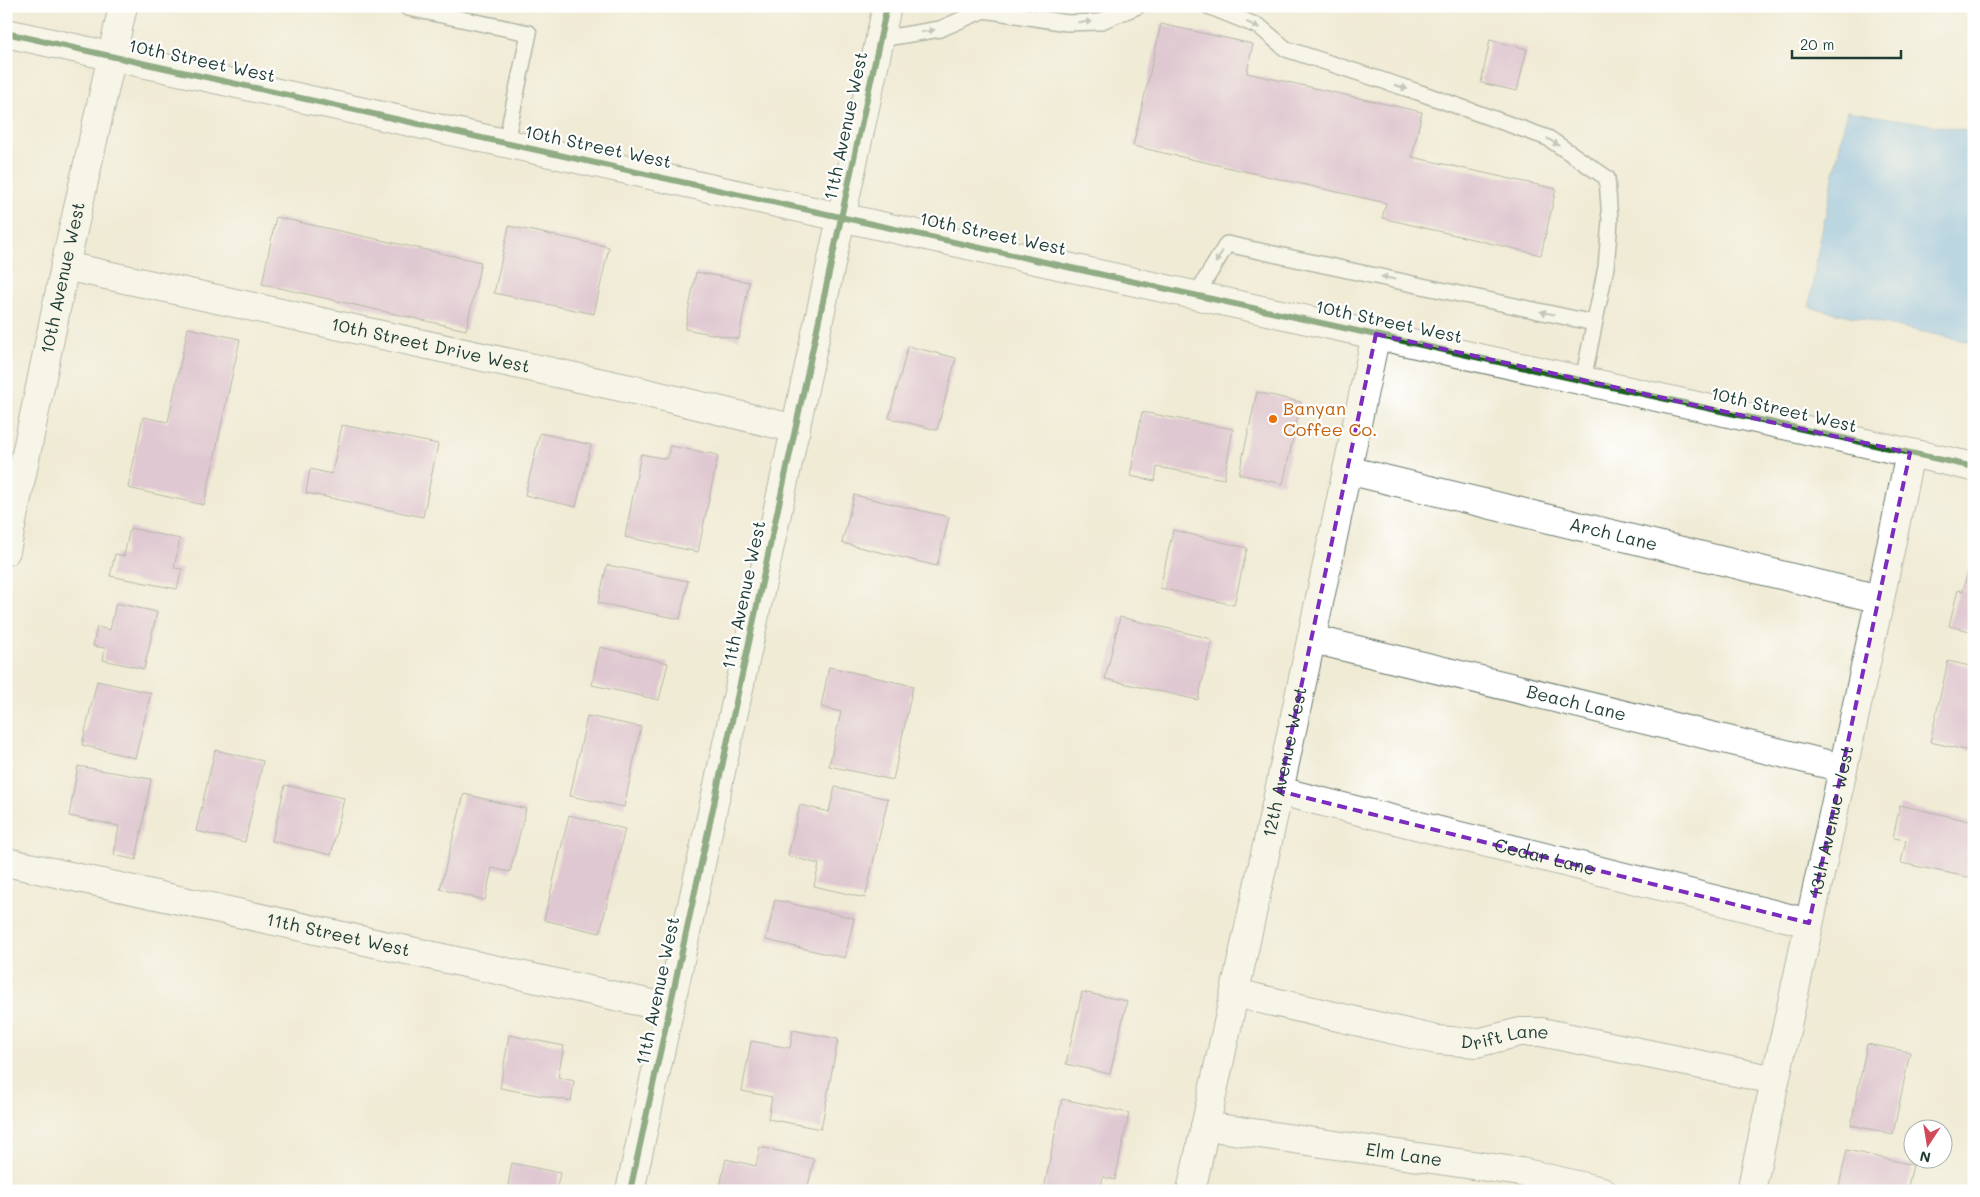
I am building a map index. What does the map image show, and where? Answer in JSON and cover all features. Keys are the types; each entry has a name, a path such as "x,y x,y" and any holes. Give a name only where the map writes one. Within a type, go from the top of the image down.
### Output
{"street":[{"name":"10th Avenue West","path":"6,551 65,266 123,6"},
{"name":"11th Avenue West","path":"630,1191 887,6"},
{"name":"10th Street West","path":"6,33 1974,467"},
{"name":"10th Street Drive West","path":"65,266 639,391 796,429"},
{"name":"12th Avenue West","path":"1191,1191 1280,790 1376,334"},
{"name":"13th Avenue West","path":"1751,1191 1910,453"},
{"name":"Arch Lane","path":"1347,470 1880,599"},
{"name":"Beach Lane","path":"1312,639 1843,768"},
{"name":"Cedar Lane","path":"1280,790 1809,923"},
{"name":"11th Street West","path":"6,862 670,1008"},
{"name":"Drift Lane","path":"1235,992 1437,1040 1477,1043 1520,1032 1541,1032 1775,1080"},
{"name":"Elm Lane","path":"1205,1126 1521,1172 1602,1191"}],"lane":[{"path":"409,6 408,8 529,33 506,142"},
{"path":"880,39 940,29 984,10 1075,22 1098,22 1138,6"},
{"path":"1208,6 1260,27 1286,49 1418,92 1548,138 1607,178 1610,221 1606,267 1583,380"},
{"path":"1196,294 1227,244 1594,323"}],"highlighted area":[{"path":"1376,334 1910,453 1809,923 1279,791"}],"water":[{"path":"1847,111 1974,132 1974,343 1809,307 1818,251"}],"building":[{"path":"1161,24 1253,44 1247,73 1422,112 1412,157 1556,189 1541,255 1382,218 1386,203 1133,146"},
{"path":"1490,40 1527,49 1517,91 1481,83"},
{"path":"276,217 481,262 466,330 262,284"},
{"path":"509,226 609,247 594,314 494,293"},
{"path":"696,272 749,282 739,339 685,329"},
{"path":"188,328 240,339 204,505 128,488 143,417 168,422"},
{"path":"908,346 956,358 937,430 889,418"},
{"path":"1257,392 1301,402 1283,484 1239,474"},
{"path":"1142,412 1233,429 1224,479 1157,467 1155,481 1130,476"},
{"path":"342,425 438,444 423,517 306,493 310,469 332,474"},
{"path":"540,433 591,445 576,507 525,495"},
{"path":"670,446 718,455 698,552 625,537 641,454 667,459"},
{"path":"854,495 949,517 937,566 842,543"},
{"path":"130,528 180,539 174,568 182,569 177,589 110,576 115,554 124,556"},
{"path":"1173,530 1247,548 1234,605 1160,588"},
{"path":"1971,558 1974,559 1974,632 1949,626 1958,590 1963,591"},
{"path":"607,565 688,581 680,619 598,603"},
{"path":"116,603 157,612 144,669 103,660 105,648 93,646 97,627 110,630"},
{"path":"1120,617 1212,639 1198,700 1105,679"},
{"path":"600,647 668,663 659,700 592,685"},
{"path":"1948,661 1974,667 1974,752 1930,742"},
{"path":"829,667 913,686 893,780 829,766 841,712 821,707"},
{"path":"97,681 151,693 135,758 82,745"},
{"path":"587,716 641,727 624,807 570,796"},
{"path":"215,750 263,761 245,842 196,831"},
{"path":"78,766 151,779 136,860 114,855 119,826 69,816"},
{"path":"285,785 344,798 331,855 272,841"},
{"path":"835,787 888,799 865,898 814,886 819,864 788,856 800,805 829,812"},
{"path":"464,794 526,809 510,872 492,868 485,900 440,889"},
{"path":"1900,805 1974,822 1974,870 1972,878 1901,863 1906,840 1893,838"},
{"path":"569,815 625,829 600,933 544,920"},
{"path":"775,900 854,918 845,958 766,940"},
{"path":"1082,992 1127,1001 1110,1074 1066,1064"},
{"path":"793,1030 838,1039 821,1129 768,1119 772,1097 742,1091 751,1041 790,1048"},
{"path":"509,1035 564,1046 558,1077 574,1081 571,1101 500,1088"},
{"path":"1867,1044 1910,1052 1893,1134 1851,1125"},
{"path":"1062,1099 1129,1113 1115,1180 1103,1177 1100,1191 1055,1191 1044,1189"},
{"path":"760,1147 814,1159 807,1191 719,1191 726,1159 756,1166"},
{"path":"1847,1150 1902,1162 1902,1170 1912,1170 1907,1191 1838,1191"},
{"path":"512,1163 560,1173 556,1191 507,1191"}],"cycle path":[{"path":"630,1191 887,6"},
{"path":"6,33 1974,467"}],"place":[{"name":"Banyan Coffee Co.","path":"1273,419"}]}
